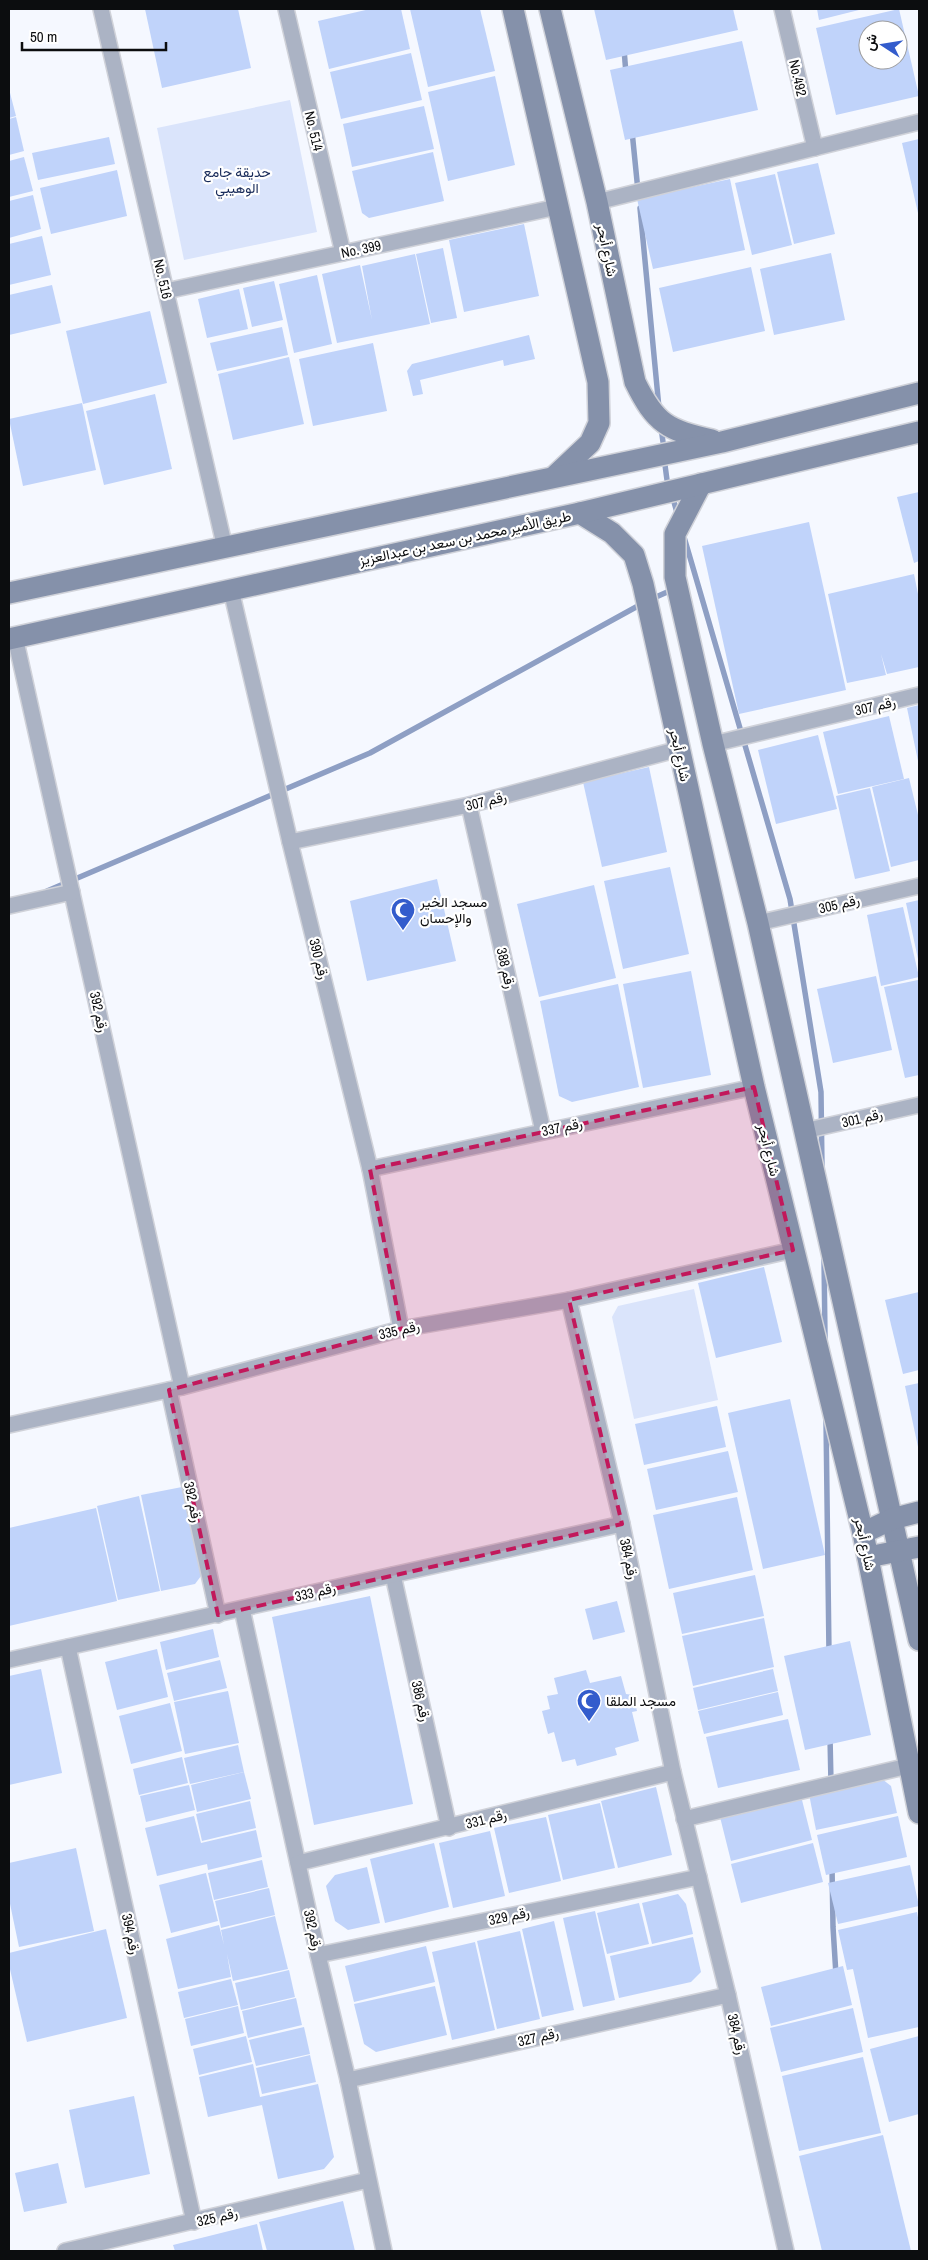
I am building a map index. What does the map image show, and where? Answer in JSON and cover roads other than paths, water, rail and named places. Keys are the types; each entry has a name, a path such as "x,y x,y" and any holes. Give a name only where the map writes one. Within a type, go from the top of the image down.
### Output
{"street":[{"name":"No. 516","path":"101,9 225,548"},
{"name":"No. 514","path":"286,9 343,253"},
{"path":"513,9 598,382 599,423 590,443 554,476"},
{"name":"شارع أبحر","path":"550,9 597,202 635,382 646,405 661,422 686,435 722,442"},
{"name":"No.492","path":"782,9 814,148"},
{"path":"597,202 919,122"},
{"name":"No. 399","path":"166,291 557,207"},
{"path":"593,360 600,372 611,375 626,362 628,351"},
{"path":"9,593 554,476 722,442 919,393"},
{"name":"طريق الأمير محمد بن سعد بن عبدالعزيز","path":"12,638 580,513 919,432"},
{"path":"701,484 675,534 675,577 758,923 892,1519 910,1550 919,1640"},
{"name":"شارع أبحر","path":"580,513 612,532 634,556 643,584 754,1087 863,1533 908,1766 919,1813"},
{"path":"643,584 675,577"},
{"name":"رقم 390","path":"231,590 290,842 370,1168 401,1329"},
{"name":"رقم 392","path":"12,638 72,892 175,1388 218,1614"},
{"name":"رقم 307","path":"714,744 919,695"},
{"name":"رقم 307","path":"290,842 469,805 679,749"},
{"name":"رقم 388","path":"469,805 543,1131"},
{"name":"رقم 305","path":"758,923 919,886"},
{"path":"9,906 72,892"},
{"name":"رقم 337","path":"370,1168 754,1087"},
{"name":"رقم 301","path":"804,1131 919,1105"},
{"name":"رقم 335","path":"9,1426 175,1388 401,1329 569,1300 794,1250"},
{"name":"رقم 384","path":"569,1300 622,1524 673,1772 728,1995 786,2251"},
{"path":"863,1533 892,1519 919,1512"},
{"name":"رقم 333","path":"9,1660 622,1524"},
{"path":"868,1557 910,1550"},
{"name":"رقم 386","path":"392,1575 449,1828"},
{"name":"رقم 392","path":"242,1609 318,1955 348,2080 384,2251"},
{"name":"رقم 394","path":"68,1647 194,2222"},
{"path":"684,1819 908,1766"},
{"name":"رقم 331","path":"298,1864 673,1772"},
{"name":"رقم 329","path":"318,1955 699,1877"},
{"name":"رقم 327","path":"348,2080 728,1995"},
{"name":"رقم 325","path":"65,2251 368,2180"}],"waterway":[{"path":"624,49 626,74"},
{"path":"632,131 638,191"},
{"path":"640,208 659,408"},
{"path":"661,427 663,442"},
{"path":"665,465 667,480"},
{"path":"674,502 678,516"},
{"path":"684,537 790,899 821,1092 822,1168"},
{"path":"47,891 370,753 647,601 674,589"},
{"path":"824,1257 825,1338"},
{"path":"826,1419 829,1653"},
{"path":"830,1737 831,1783"},
{"path":"832,1867 836,1975"}],"place":[{"name":"مسجد الخير والإحسان","path":"403,931"},
{"name":"مسجد الملقا","path":"589,1722"}],"park label":[{"name":"حديقة جامع الوهيبي","path":"237,180"}]}
